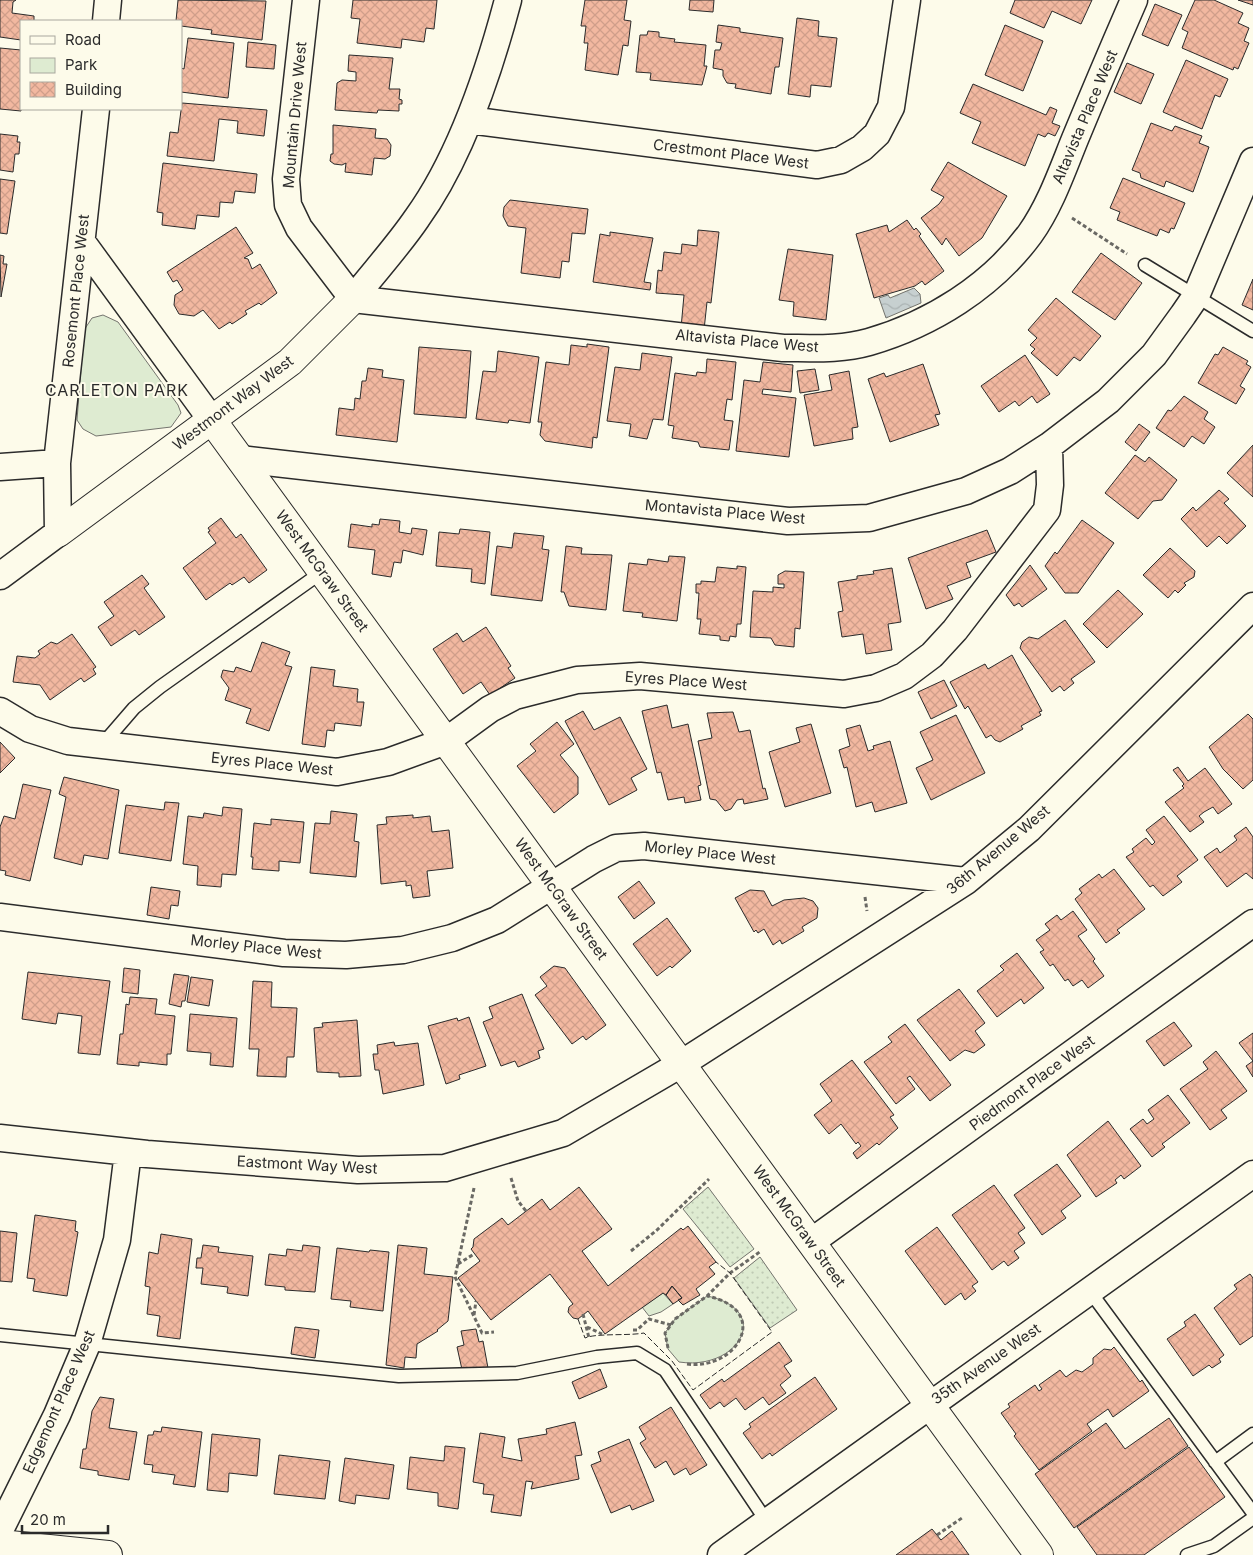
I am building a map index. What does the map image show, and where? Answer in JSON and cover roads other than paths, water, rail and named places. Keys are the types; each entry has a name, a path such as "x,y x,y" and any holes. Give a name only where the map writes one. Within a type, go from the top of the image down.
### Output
{"street":[{"path":"106,20 108,0"},
{"name":"Mountain Drive West","path":"306,0 286,179 288,205 299,228 353,299"},
{"name":"Westmont Way West","path":"0,576 290,362 353,299 418,218 447,167 469,120 498,39 508,0"},
{"name":"Crestmont Place West","path":"469,120 817,165 841,160 862,148 877,134 891,107 907,0"},
{"name":"Altavista Place West","path":"353,299 783,348 834,348 868,342 926,320 969,293 1002,267 1030,234 1052,194 1134,0"},
{"name":"Rosemont Place West","path":"58,533 57,464 96,110"},
{"name":"Montavista Place West","path":"240,459 788,521 869,518 956,494 1010,471 1048,446 1108,401 1154,355 1196,296 1253,161"},
{"name":"West McGraw Street","path":"82,242 1039,1555"},
{"name":"Eyres Place West","path":"0,711 30,729 68,741 337,772 388,762 446,741 490,709 515,696 577,680 640,676 844,694 876,688 904,676 932,655 955,630 1047,510 1050,485 1048,446"},
{"path":"0,467 57,464"},
{"name":"36th Avenue West","path":"681,1064 966,881 1029,829 1253,606"},
{"name":"Morley Place West","path":"0,916 284,953 346,955 403,950 452,938 497,920 551,885 616,848 644,846 966,881"},
{"name":"Piedmont Place West","path":"812,1242 1253,923"},
{"name":"Eastmont Way West","path":"0,1138 128,1152 358,1170 445,1168 563,1133 681,1064"},
{"name":"Edgemont Place West","path":"0,1530 57,1415 87,1344 117,1240 128,1152"},
{"name":"35th Avenue West","path":"721,1555 1253,1174"},
{"path":"0,1544 108,1555"}],"lane":[{"path":"1145,265 1253,331"},
{"path":"102,745 134,708 160,687 322,572"},
{"path":"1090,1290 1253,1513"},
{"path":"0,1335 399,1376 517,1372 597,1357 637,1353 665,1370 767,1522"},
{"path":"1215,1462 1253,1434"},
{"path":"1187,1555 1210,1550 1253,1518"}],"water":[{"path":"914,288 920,294 921,303 886,318 879,298 888,295 890,298"}],"district":[{"name":"CARLETON PARK","path":"117,390"}]}
